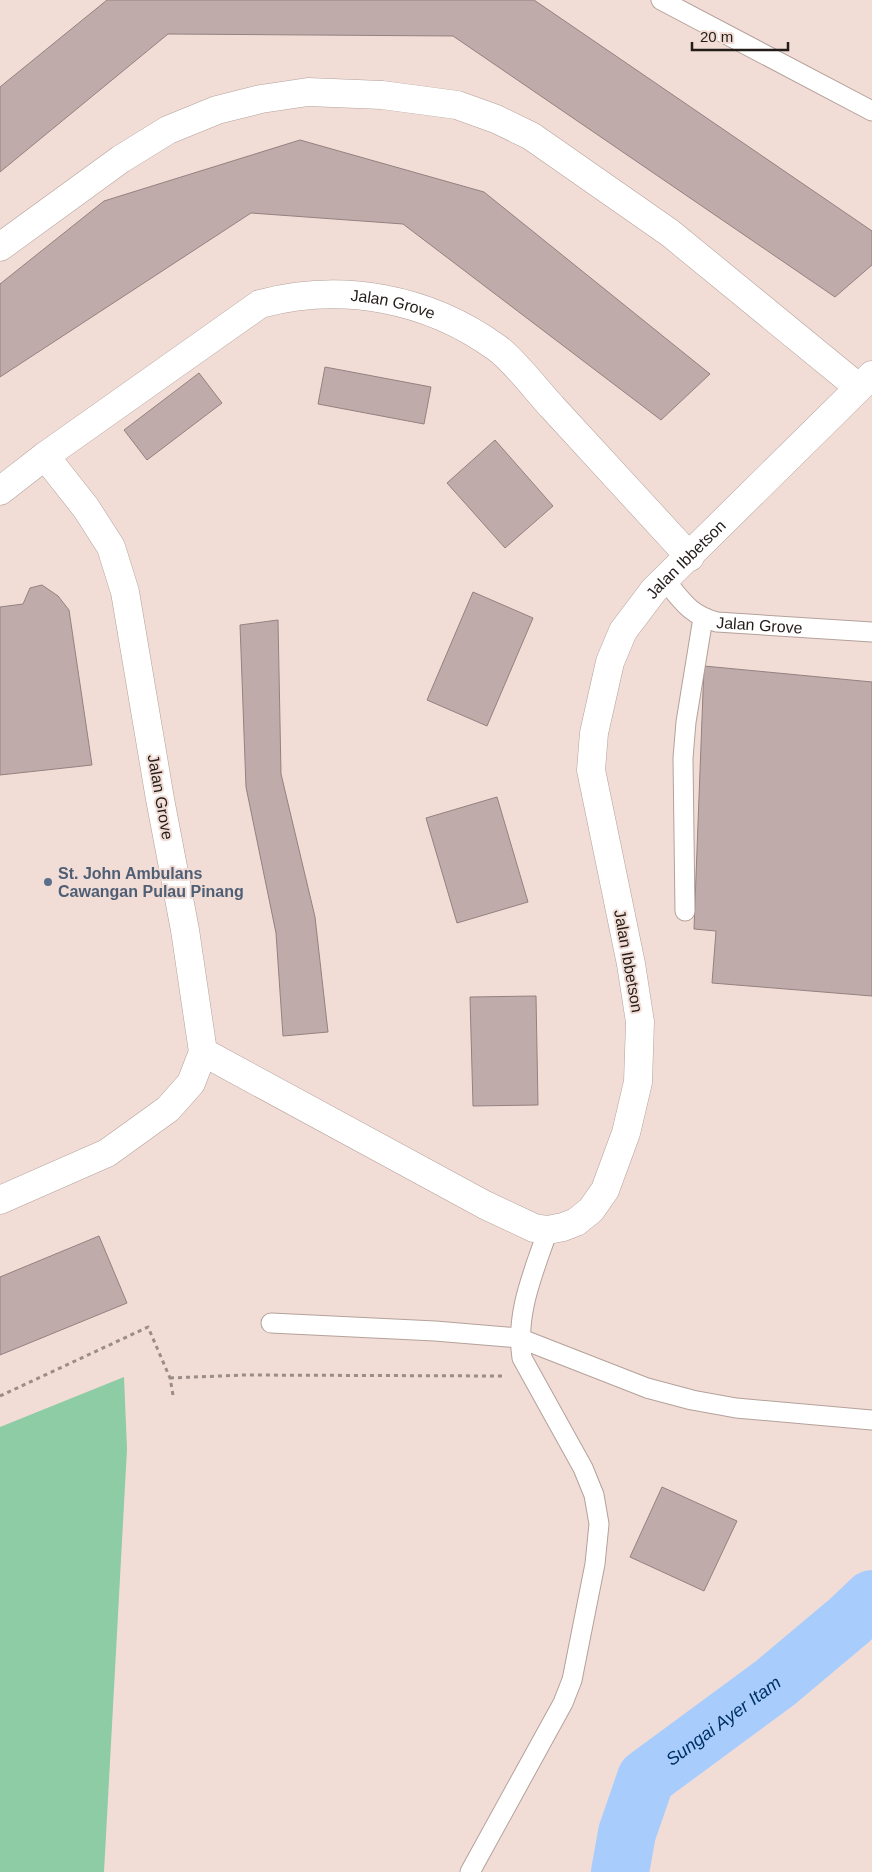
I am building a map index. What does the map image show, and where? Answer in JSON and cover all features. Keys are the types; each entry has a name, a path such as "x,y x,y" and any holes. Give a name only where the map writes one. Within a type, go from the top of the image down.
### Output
{"street":[{"path":"0,247 121,159 168,130 217,110 261,99 308,92 382,95 457,105 496,119 531,136 670,233 865,381"},
{"name":"Jalan Grove","path":"0,491 45,456 260,304 290,296 359,295 407,303 451,322 498,349 690,557"},
{"name":"Jalan Ibbetson","path":"548,1230 576,1222 591,1210 605,1190 626,1133 638,1082 640,1022 591,770 594,732 610,662 623,631 643,603 865,381"},
{"name":"Jalan Grove","path":"0,1200 107,1153 168,1109 191,1083 203,1052 186,930 160,799 125,592 111,547 86,508 45,456"},
{"path":"203,1052 485,1205 534,1228 548,1230"}],"lane":[{"path":"660,0 872,111"},
{"name":"Jalan Grove","path":"665,580 690,611 703,618 718,622 872,632"},
{"path":"685,911 683,758 686,722 703,618"},
{"path":"470,1872 566,1695 572,1680 595,1564 599,1524 594,1495 584,1468 522,1358 519,1338 522,1312 548,1230"},
{"path":"271,1323 435,1331 519,1338 647,1388 692,1400 736,1408 872,1420"}],"path":[{"path":"0,1396 148,1327 170,1378 173,1395"},
{"path":"170,1378 244,1375 532,1376"}],"green space":[{"path":"124,1377 127,1449 104,1872 0,1872 0,1427"}],"building":[{"path":"107,0 534,0 872,231 872,265 835,297 453,36 168,34 0,172 0,87"},
{"path":"300,140 484,192 710,374 661,420 403,224 251,213 0,377 0,284 104,201"},
{"path":"325,367 431,387 424,424 318,404"},
{"path":"199,373 222,403 147,460 124,430"},
{"path":"495,440 553,506 505,548 447,483"},
{"path":"42,585 58,596 69,610 92,765 0,775 0,607 23,604 30,588"},
{"path":"473,592 533,618 487,726 427,700"},
{"path":"278,620 281,774 315,917 328,1032 283,1036 276,933 246,787 240,625"},
{"path":"704,666 872,682 872,996 712,983 716,931 694,929"},
{"path":"497,797 528,902 457,923 426,818"},
{"path":"536,996 538,1105 473,1106 470,997"},
{"path":"99,1236 127,1303 0,1355 0,1277"},
{"path":"662,1487 737,1521 704,1591 630,1557"}],"waterway":[{"name":"Sungai Ayer Itam","path":"620,1872 627,1833 646,1778 775,1683 872,1599"}],"place":[{"name":"St. John Ambulans Cawangan Pulau Pinang","path":"48,882"}]}
